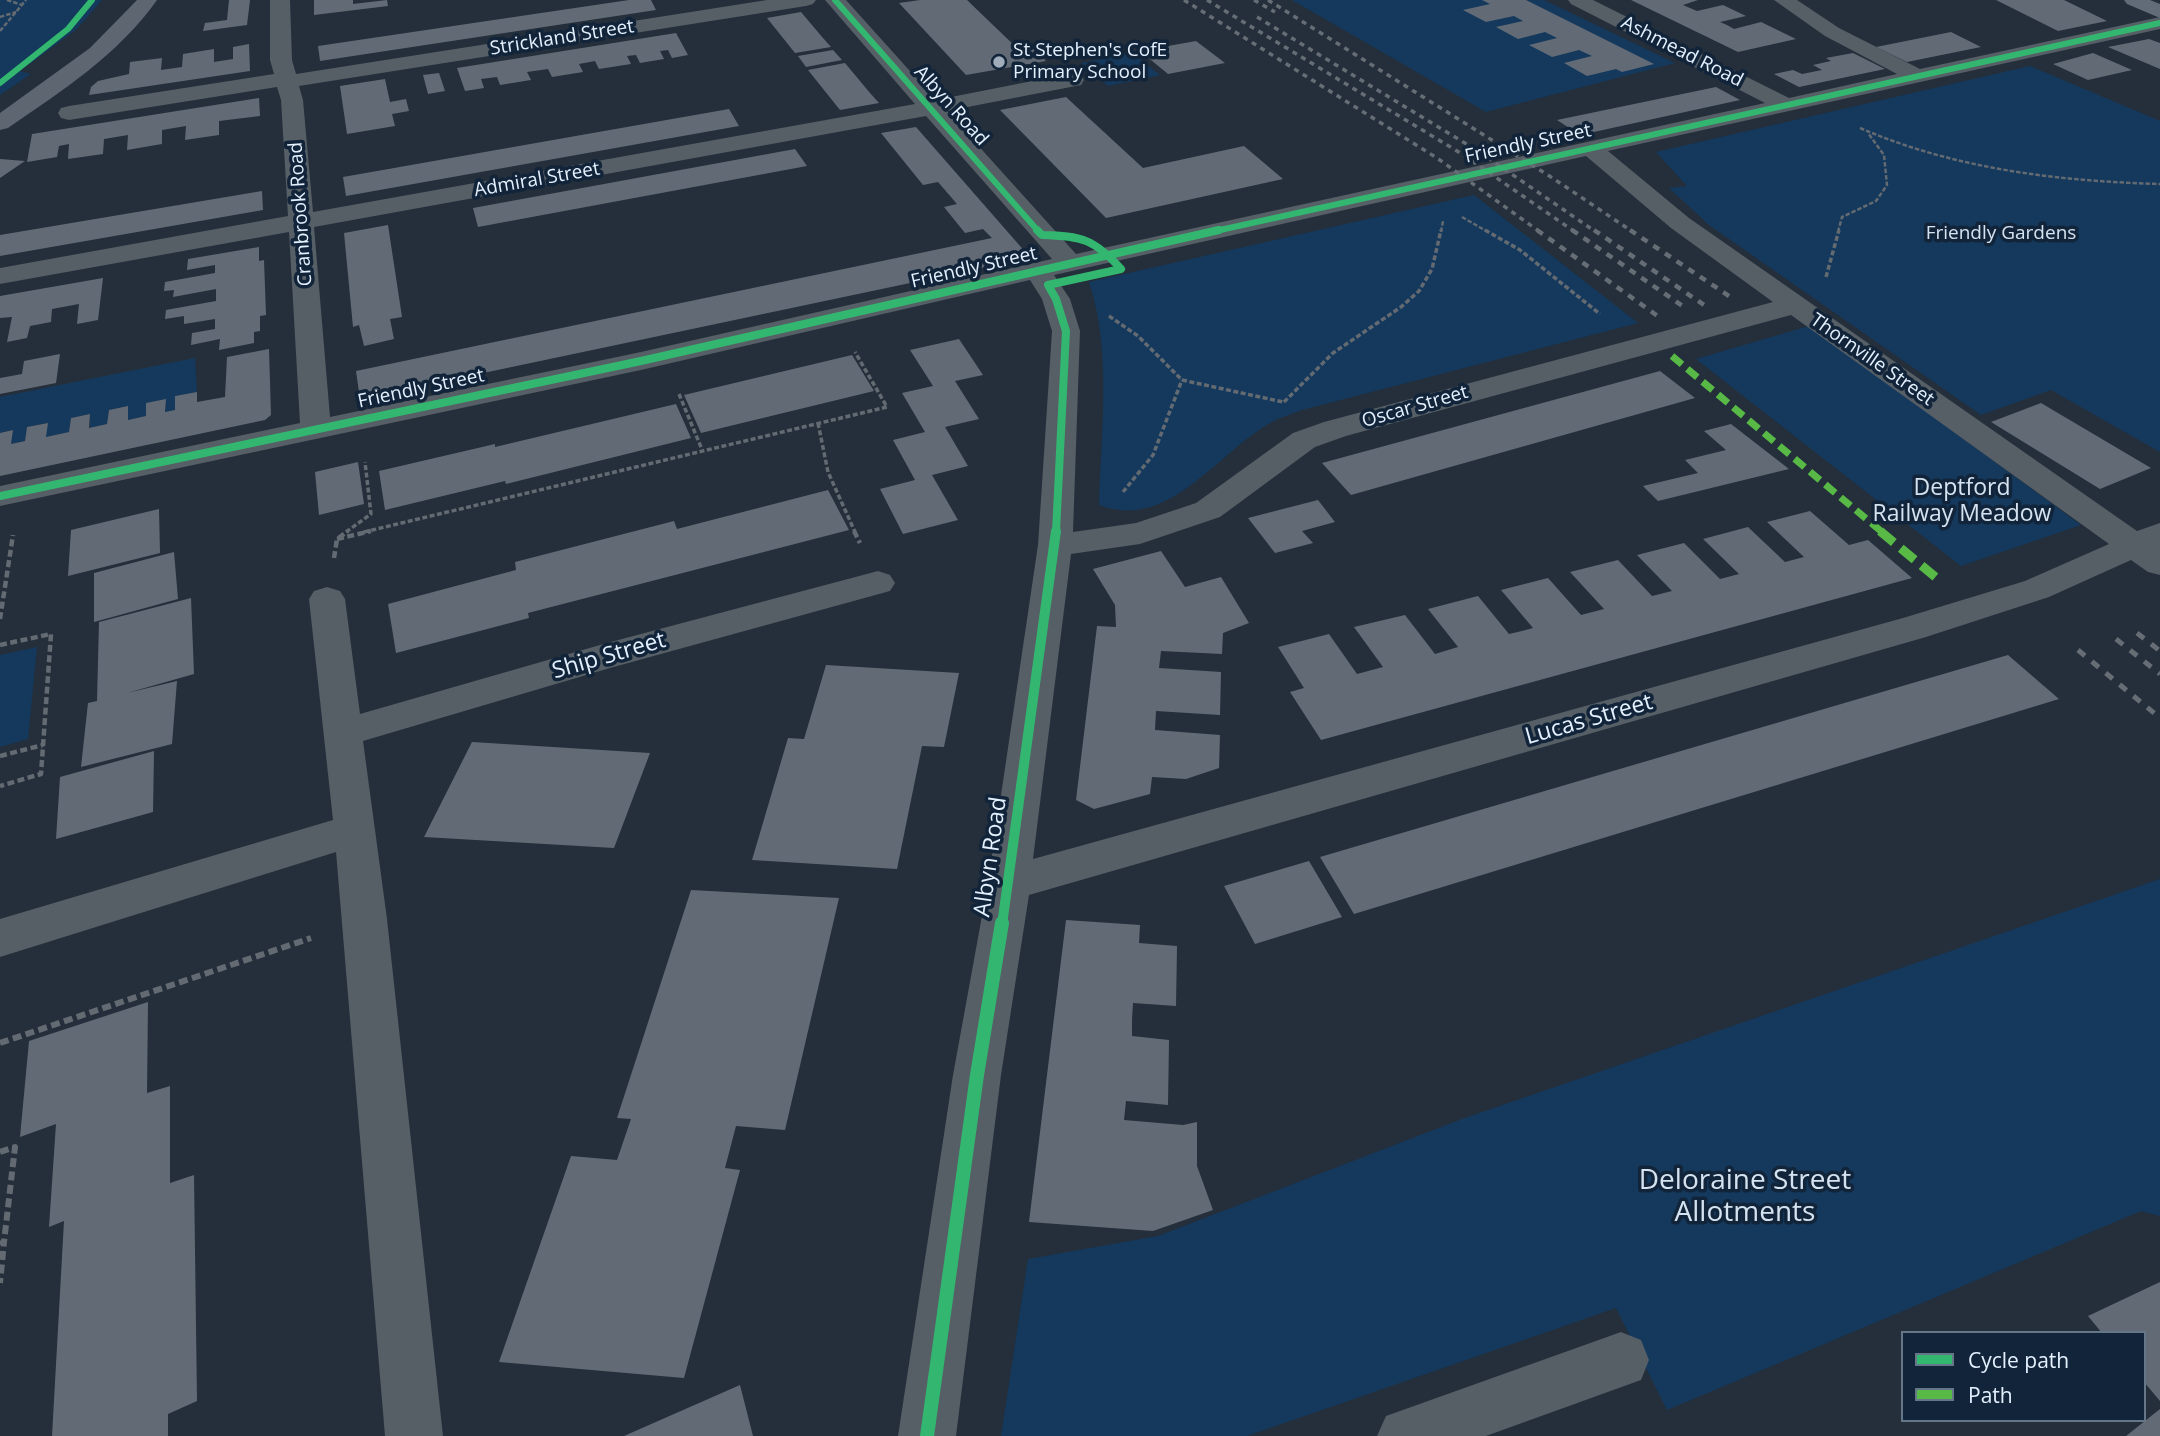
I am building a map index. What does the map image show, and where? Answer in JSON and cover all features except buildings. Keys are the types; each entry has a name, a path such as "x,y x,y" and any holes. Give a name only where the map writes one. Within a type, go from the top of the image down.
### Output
{"highway":[{"path":"2134,0 2160,12"}],"main road":[{"path":"0,123 113,41 147,0"}],"street":[{"name":"Cranbrook Road","path":"280,0 281,60 292,100 316,429"},
{"name":"Strickland Street","path":"69,113 806,0"},
{"name":"Albyn Road","path":"835,0 930,108 1054,268 1056,299 1066,331 1055,545 1009,883 976,1074 926,1436"},
{"name":"Ashmead Road","path":"1578,0 1796,102"},
{"path":"1784,0 1832,32 1917,76"},
{"name":"Friendly Street","path":"0,496 641,361 1440,181 2160,23"},
{"name":"Admiral Street","path":"0,276 1073,80"},
{"name":"Thornville Street","path":"1590,148 1680,223 1794,305 2151,548"},
{"name":"Oscar Street","path":"1055,545 1140,533 1209,510 1304,440 1335,429 1794,305"},
{"name":"Lucas Street","path":"1009,883 1925,625 2151,548"},
{"name":"Ship Street","path":"342,733 607,656 878,583"},
{"path":"327,599 365,919 414,1436"},
{"path":"0,939 355,830"},
{"path":"1406,1436 1620,1360"}],"path":[{"path":"0,2 7,0 22,5"},
{"path":"0,31 26,0"},
{"path":"0,17 17,12"},
{"path":"0,24 5,26"},
{"path":"1796,102 1908,147 1970,162 2086,180 2160,184"},
{"path":"1794,305 1828,276 1842,217 1876,201 1887,185 1884,155 1868,132"},
{"path":"1284,402 1308,373 1399,308 1424,285 1434,260 1446,209"},
{"path":"1456,214 1520,250 1608,321"},
{"path":"1099,311 1138,336 1182,380 1284,402 1335,429"},
{"path":"337,539 887,407 851,345"},
{"path":"1115,499 1135,482 1148,466 1182,380"},
{"path":"674,383 703,452"},
{"path":"818,422 828,472 878,583"},
{"path":"327,599 337,539 372,514 364,452"},
{"path":"0,619 13,527"},
{"path":"0,645 51,634 41,774 0,786"},
{"path":"0,756 43,745"},
{"path":"0,1043 365,919"},
{"path":"0,1152 15,1147 2,1243 0,1283"}],"green space":[{"path":"0,0 102,0 77,29 20,71 31,74 0,95"},
{"path":"1292,0 1544,0 1675,63 1486,112"},
{"path":"1132,53 1160,75 1108,86 1081,63"},
{"name":"Friendly Gardens","path":"2030,66 2160,121 2160,452 2051,390 1981,415 1709,225 1669,188 1687,186 1656,152"},
{"path":"1474,195 1638,323 1302,410 1275,420 1252,435 1171,498 1148,508 1125,510 1099,505 1103,364 1101,336 1089,282"},
{"name":"Deptford Railway Meadow","path":"1809,326 2081,525 1961,566 1696,359"},
{"path":"195,358 197,392 175,396 175,410 165,412 166,400 147,403 146,416 128,420 128,406 109,410 107,424 90,428 90,414 71,418 69,432 46,437 47,423 27,427 25,441 11,444 13,430 0,433 0,397"},
{"path":"37,647 28,739 0,747 0,655"},
{"name":"Deloraine Street Allotments","path":"2160,879 2160,1216 2141,1211 1667,1410 1616,1308 1247,1436 1001,1436 1028,1259 1158,1236 1462,1119"}],"railway":[{"path":"1184,0 1437,158 1540,232"},
{"path":"1207,0 1462,154 1575,232"},
{"path":"1254,0 1275,12"},
{"path":"1268,0 1551,177 1633,232"},
{"path":"1257,17 1478,151 1596,232"},
{"path":"1537,230 1659,317"},
{"path":"1572,230 1687,309"},
{"path":"1594,230 1704,305"},
{"path":"1633,232 1732,298"},
{"path":"2137,633 2160,651"},
{"path":"2116,639 2160,674"},
{"path":"2078,650 2160,718"}],"marked path":[{"path":"1672,356 1939,580"}],"cycle path":[{"path":"0,83 68,29 92,0"},
{"path":"835,0 1042,235 1087,239 1102,249 1121,269 1048,285 1056,299 1066,331 1055,545 1009,883 977,1075 927,1436"},
{"path":"0,496 641,361 1159,243 2160,23"}],"place":[{"name":"St Stephen's CofE Primary School","path":"999,62"}]}
